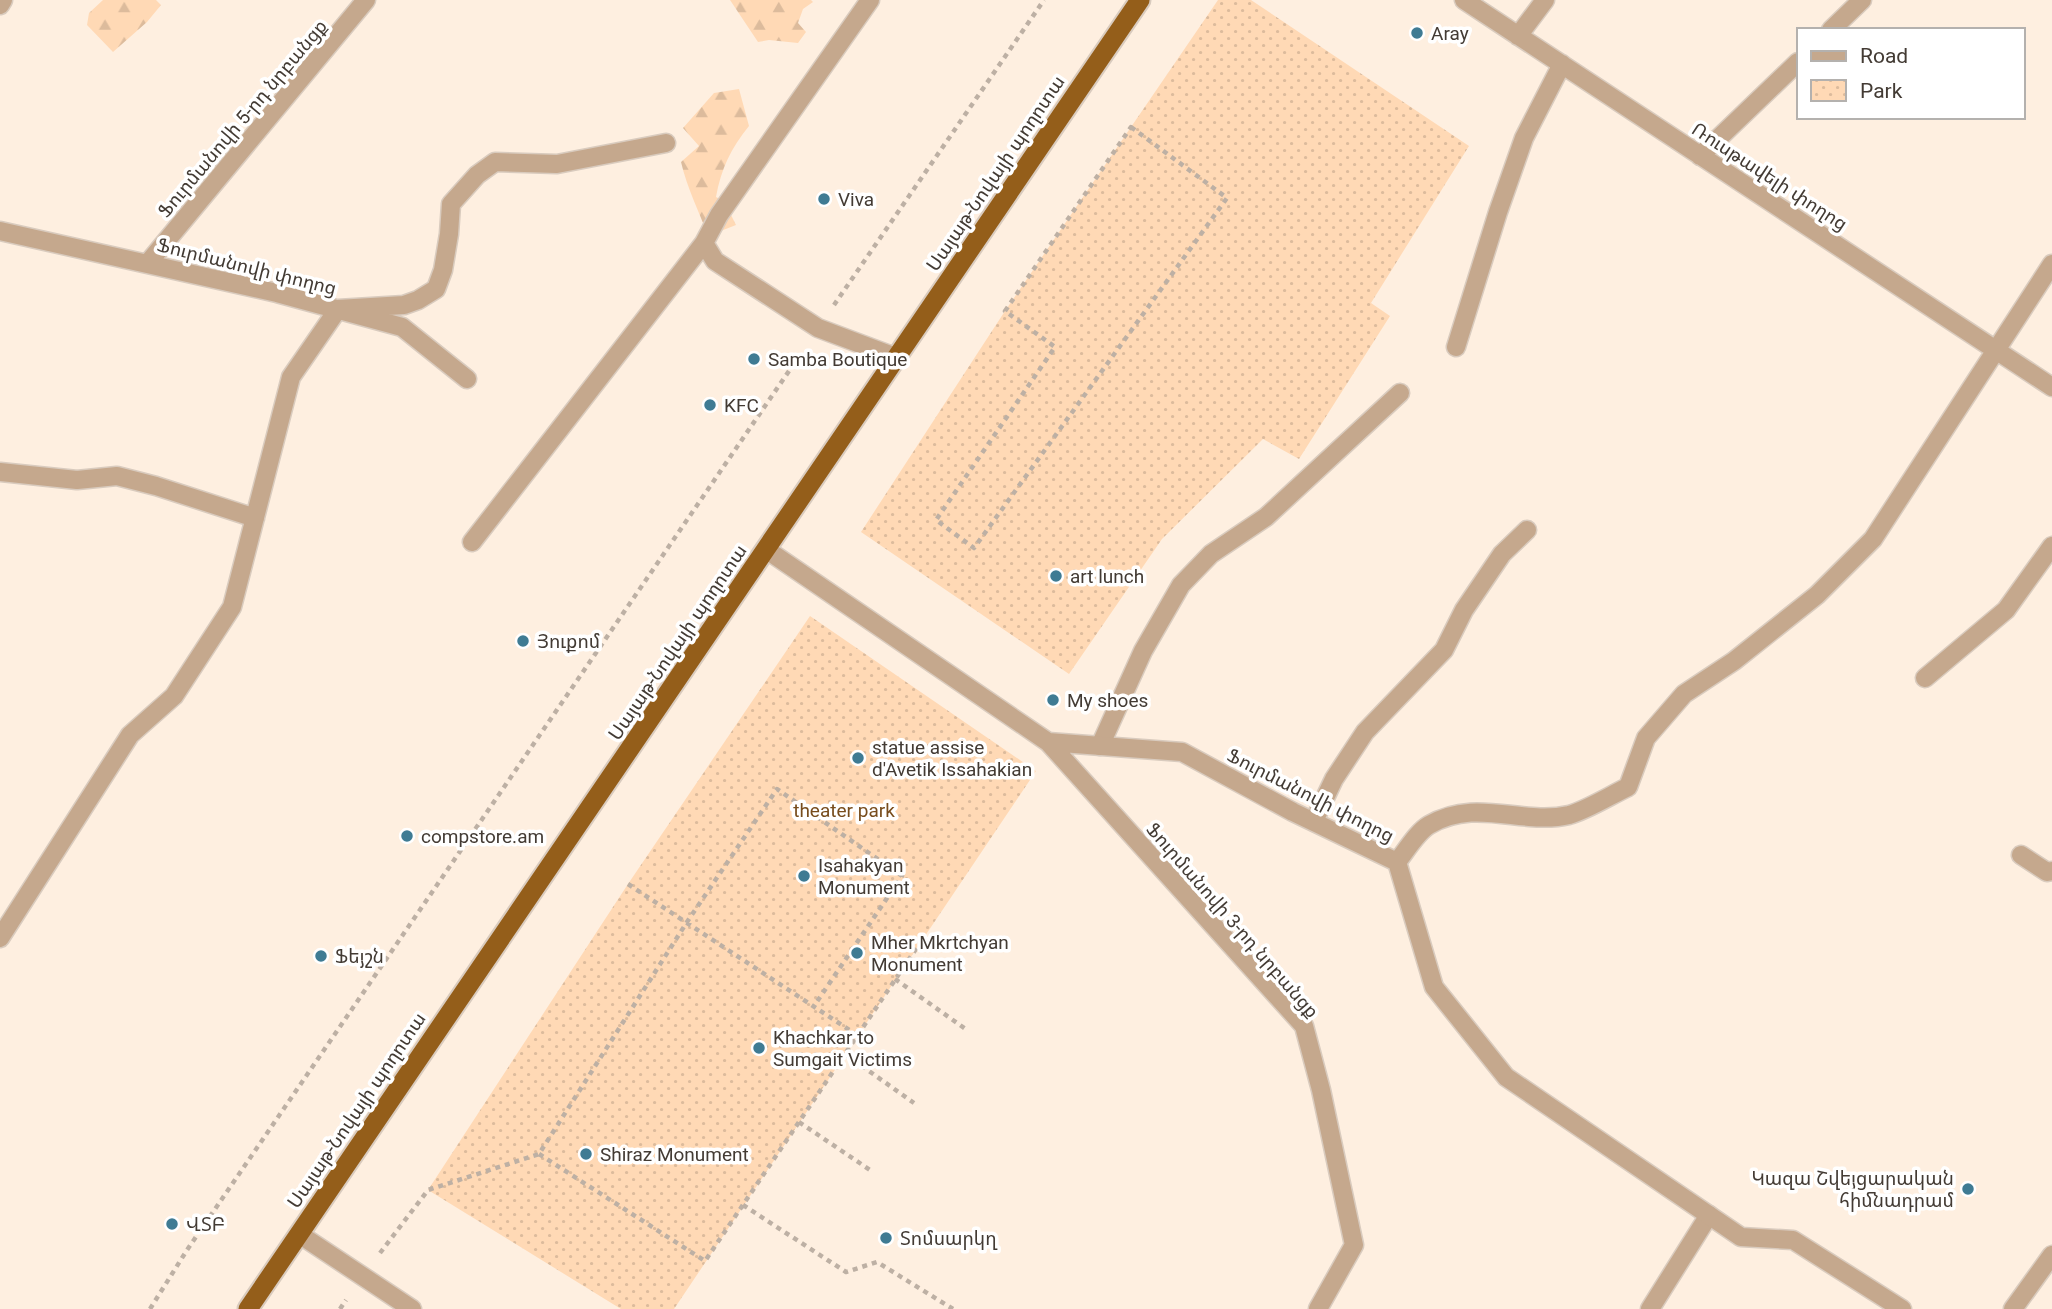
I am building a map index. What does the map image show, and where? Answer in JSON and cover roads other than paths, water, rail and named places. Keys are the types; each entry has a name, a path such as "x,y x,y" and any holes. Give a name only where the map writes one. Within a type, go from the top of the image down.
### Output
{"highway":[{"name":"Սայաթ-Նովայի պողոտա","path":"248,1309 1140,0"}],"street":[{"path":"0,5 3,0"},
{"name":"Ֆուրմանովի 5-րդ նրբանցք","path":"148,263 366,0"},
{"path":"472,542 704,243 719,215 870,0"},
{"name":"Ռուսթավելի փողոց","path":"1464,0 2052,387"},
{"path":"1518,36 1545,0"},
{"path":"1833,28 1862,0"},
{"path":"1700,156 1797,63"},
{"path":"1456,347 1524,138 1562,64"},
{"path":"0,938 130,735 174,696 232,607 291,377 338,309 404,304 418,300 436,289 450,234 451,204 477,175 495,162 557,164 666,143"},
{"name":"Ֆուրմանովի փողոց","path":"0,231 148,263 402,327 467,379"},
{"path":"704,243 715,261 818,328 898,358"},
{"path":"1397,862 1427,825 1460,814 1495,811 1533,817 1569,815 1628,787 1646,738 1684,694 1734,661 1818,596 1873,539 2052,264"},
{"path":"1100,746 1143,651 1181,585 1211,554 1266,517 1400,393"},
{"path":"0,472 76,480 117,476 255,518"},
{"path":"1314,821 1334,779 1365,732 1444,650 1464,610 1502,554 1527,530"},
{"path":"1925,678 2006,610 2052,547"},
{"name":"Ֆուրմանովի փողոց","path":"767,550 1048,742 1182,752 1397,862 1434,987 1506,1077 1741,1237 1793,1240 1902,1309"},
{"name":"Ֆուրմանովի 3-րդ նրբանցք","path":"1048,742 1304,1026 1321,1090 1354,1245 1318,1309"},
{"path":"2021,855 2047,872 2052,871"},
{"path":"1650,1309 1709,1215"},
{"path":"299,1234 412,1309"},
{"path":"2013,1309 2052,1255"}],"place":[{"name":"Aray","path":"1417,33"},
{"name":"Viva","path":"824,199"},
{"name":"Samba Boutique","path":"754,359"},
{"name":"KFC","path":"710,405"},
{"name":"art lunch","path":"1056,576"},
{"name":"Յուքոմ","path":"523,641"},
{"name":"My shoes","path":"1053,700"},
{"name":"statue assise d'Avetik Issahakian","path":"858,758"},
{"name":"compstore.am","path":"407,836"},
{"name":"Isahakyan Monument","path":"804,876"},
{"name":"Mher Mkrtchyan Monument","path":"857,953"},
{"name":"Ֆեյշն","path":"321,956"},
{"name":"Khachkar to Sumgait Victims","path":"759,1048"},
{"name":"Shiraz Monument","path":"586,1154"},
{"name":"Կազա Շվեյցարական հիմնադրամ","path":"1968,1189"},
{"name":"ՎՏԲ","path":"172,1224"},
{"name":"Տոմսարկղ","path":"886,1238"}],"park label":[{"name":"theater park","path":"844,810"}]}
